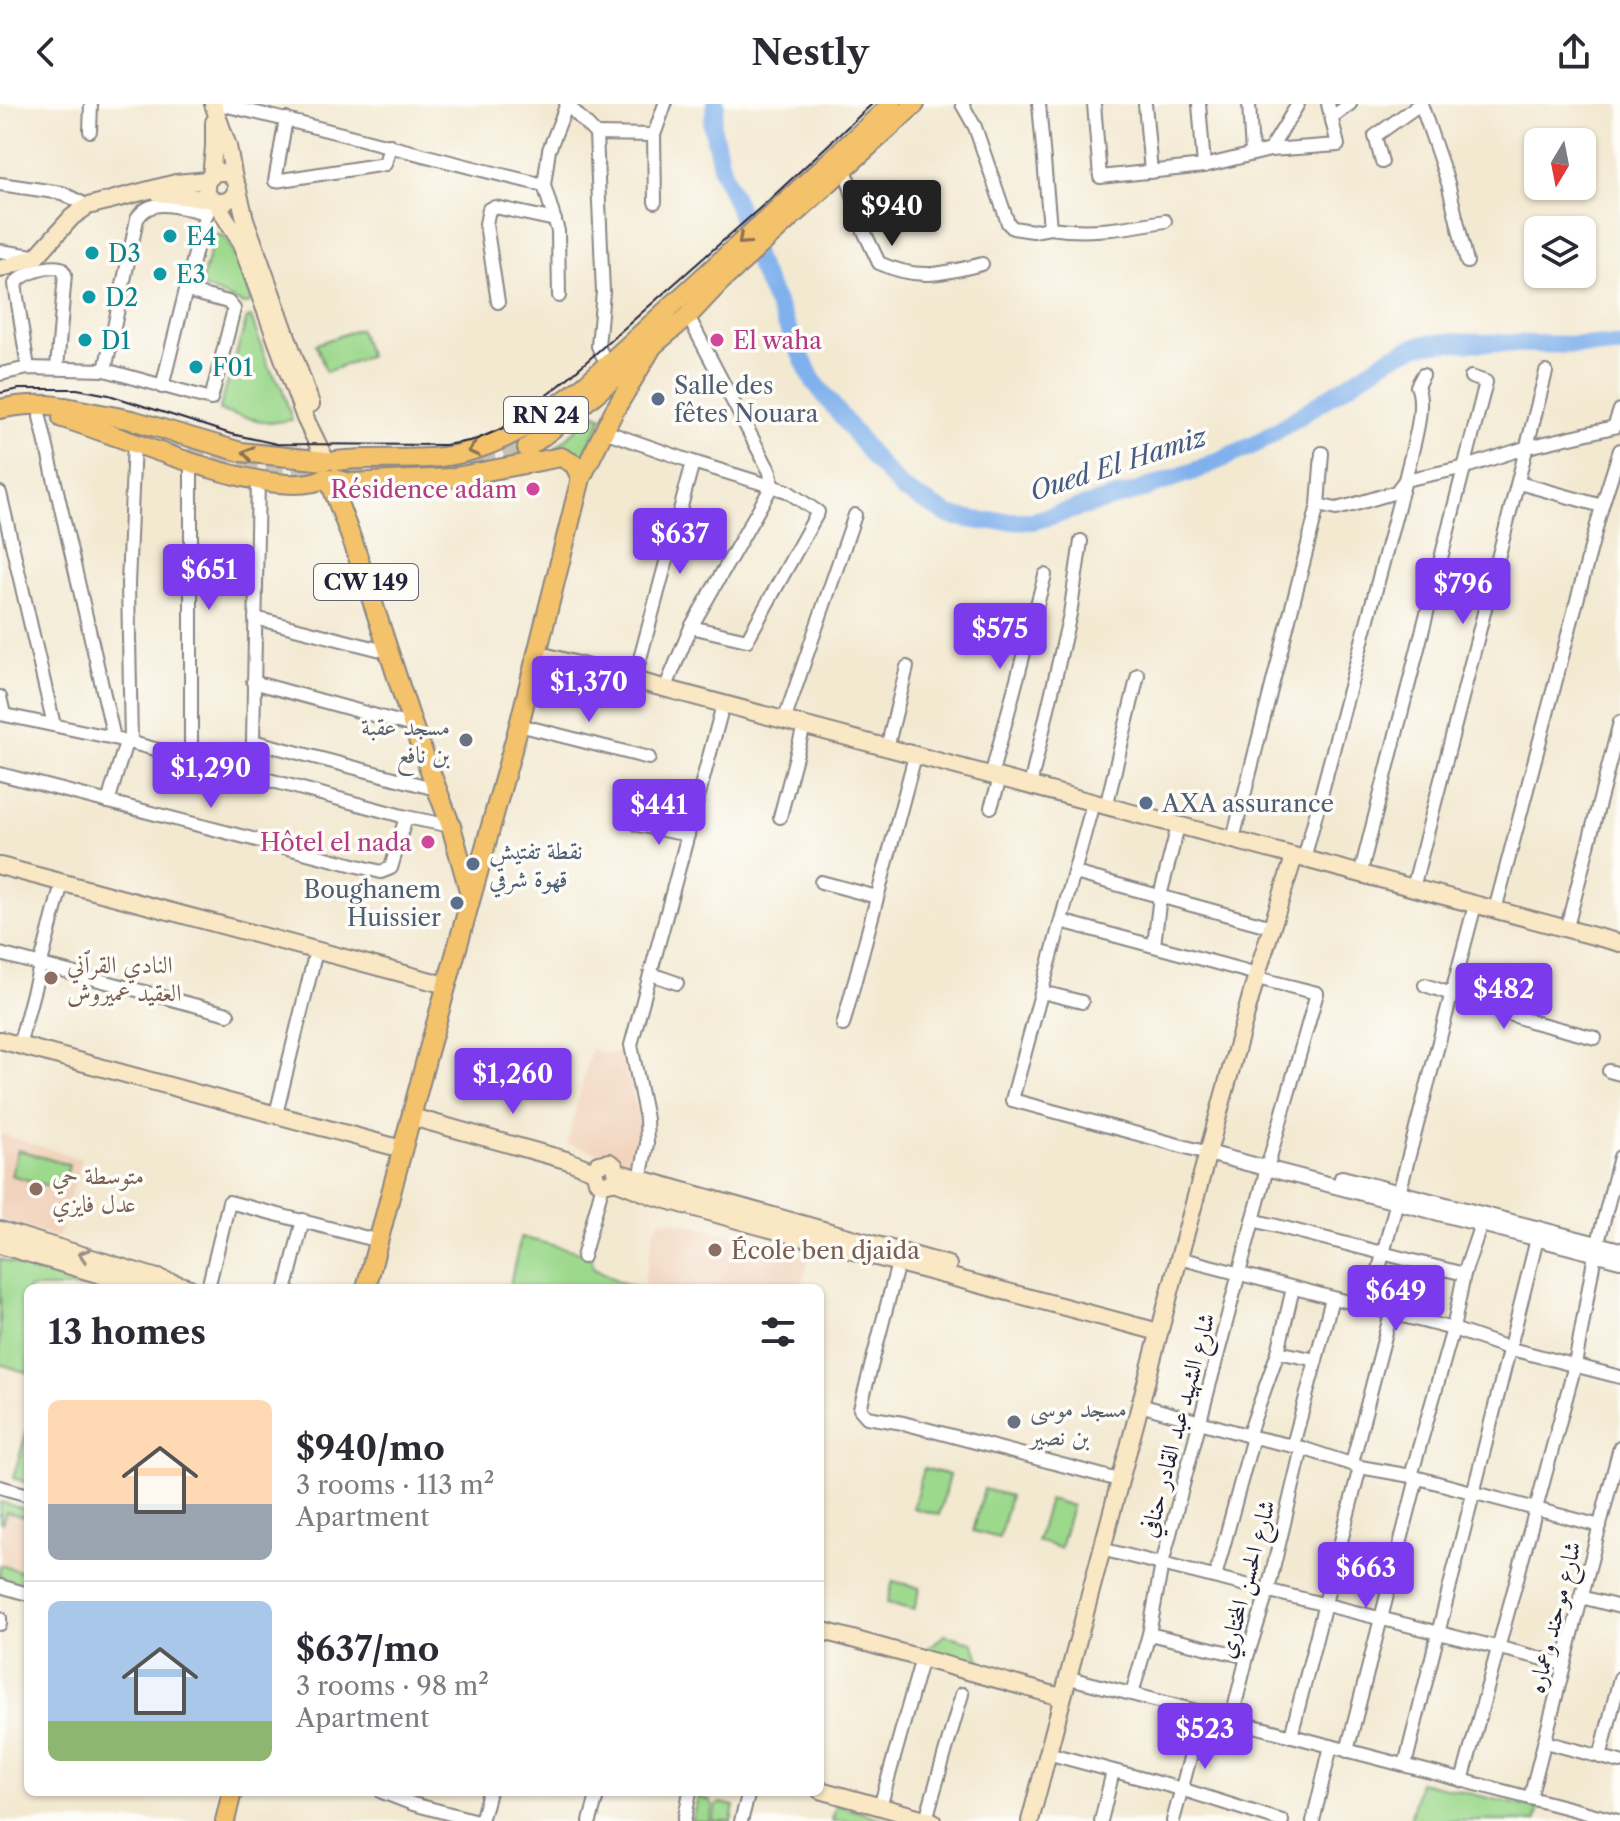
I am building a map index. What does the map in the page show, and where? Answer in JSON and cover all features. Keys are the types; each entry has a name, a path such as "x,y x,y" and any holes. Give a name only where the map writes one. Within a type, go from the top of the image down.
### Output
{"main road":[{"path":"214,104 214,147 207,193 240,241 284,345"},
{"path":"214,104 284,345 298,385 315,415 316,436 326,473 340,505"},
{"name":"RN 24","path":"505,467 532,454 564,430 647,339 782,216 892,104"},
{"name":"RN 24","path":"782,216 845,168 915,104"},
{"path":"0,269 36,257 72,217 88,206 176,183 209,179 223,172 235,182"},
{"path":"145,192 212,203 224,202 232,198 235,182"},
{"name":"RN 24","path":"326,473 374,459 434,458 505,440 548,414 607,365 688,316 718,273"},
{"path":"523,447 647,339"},
{"name":"RN 24","path":"367,1284 519,725 581,478 647,339"},
{"path":"0,409 32,405 91,418"},
{"path":"0,421 63,412 132,420 241,452 281,458 326,473"},
{"path":"63,412 191,463 258,480 326,473"},
{"name":"RN 24","path":"326,473 370,482 450,478 561,457 574,464 581,478"},
{"path":"370,482 365,468 374,459"},
{"path":"326,473 326,490 340,505"},
{"name":"CW 149","path":"340,505 413,726 451,826 471,896"},
{"path":"536,654 1620,943"},
{"path":"451,826 477,874"},
{"path":"463,846 473,850 479,848 489,836"},
{"path":"1030,1821 1066,1677 1257,976 1299,858"},
{"path":"0,866 446,985"},
{"path":"0,1040 402,1149"},
{"path":"413,1113 568,1153 653,1196 898,1263 1160,1328"},
{"path":"606,1174 640,1179 1160,1328"},
{"path":"0,1230 178,1284"},
{"path":"0,1245 131,1284"},
{"path":"151,1284 159,1278"},
{"path":"824,1631 1061,1697"},
{"path":"824,1791 929,1820"},
{"path":"225,1821 231,1796"}],"street":[{"path":"90,131 91,104"},
{"path":"214,104 280,113 465,167 544,185"},
{"path":"559,296 560,266 555,220 544,185 549,150 567,104 596,134 603,292 598,346 607,365"},
{"path":"655,202 654,135 665,104"},
{"path":"962,104 975,127 1008,223 1013,228 1106,232 1165,221"},
{"path":"1039,104 1050,228"},
{"path":"1094,104 1100,177 1204,166 1270,150 1338,145 1330,110 1350,104"},
{"path":"1145,104 1151,172"},
{"path":"1199,104 1204,166"},
{"path":"1249,104 1252,154"},
{"path":"1270,150 1298,104"},
{"path":"1382,162 1375,136 1421,104 1448,183 1467,262"},
{"path":"280,113 275,181 385,164 390,145"},
{"path":"596,134 654,135"},
{"path":"845,168 862,227 879,263 902,273 936,275 982,264"},
{"path":"0,184 62,193 88,206"},
{"path":"105,370 137,219 153,205 212,203 162,387"},
{"path":"498,302 486,224 489,209 495,207 555,220"},
{"path":"0,251 36,257"},
{"path":"28,368 15,284 20,278 57,266 65,274 57,368"},
{"path":"0,374 28,368 105,370 207,400 212,398 235,314 228,302 187,291"},
{"path":"665,689 691,627 772,486 770,472 688,316"},
{"path":"1413,888 1546,372"},
{"path":"1299,858 1405,480 1420,416 1417,386 1423,375"},
{"path":"1360,875 1486,382 1471,377"},
{"path":"1318,505 1336,509 1352,505 1396,492 1405,480 1614,427 1620,410"},
{"path":"40,417 107,709 124,741"},
{"path":"604,431 787,491 818,512 747,640 691,627"},
{"path":"108,802 131,707 128,584 134,442"},
{"path":"1495,910 1602,506 1620,450"},
{"path":"1233,839 1318,505 1322,453"},
{"path":"634,681 693,462"},
{"path":"191,463 191,759"},
{"path":"250,775 258,480"},
{"path":"1519,483 1602,506"},
{"path":"0,493 54,725"},
{"path":"784,721 855,515"},
{"path":"1030,786 1070,614 1081,541"},
{"path":"991,807 1045,575"},
{"path":"255,618 389,652"},
{"path":"887,748 907,667"},
{"path":"1138,675 1075,873 1012,1100 1596,1249 1620,1260"},
{"path":"253,682 413,726"},
{"path":"0,697 2,714 124,741 406,817 451,826"},
{"path":"640,1179 647,1144 646,1119 631,1045 723,705"},
{"path":"107,709 131,707"},
{"path":"1567,927 1620,722"},
{"path":"519,725 649,758"},
{"path":"780,817 804,726"},
{"path":"253,741 436,789"},
{"path":"843,1025 915,756"},
{"path":"0,774 381,872 391,868 406,817"},
{"path":"638,825 688,835"},
{"path":"1154,945 1160,896 1178,826"},
{"path":"1075,873 1272,927"},
{"path":"821,882 877,897"},
{"path":"19,1046 62,883"},
{"path":"1369,1307 1475,905"},
{"path":"1061,921 1257,976"},
{"path":"276,1114 316,951"},
{"path":"0,954 228,1014"},
{"path":"651,974 677,983"},
{"name":"شارع الشهيد عبد القادر حنافي","path":"1132,1694 1149,1634 1162,1564 1268,1164 1317,993 1257,976"},
{"path":"1425,985 1530,1021 1595,1038"},
{"path":"1042,992 1082,1002"},
{"path":"1462,1781 1575,1365 1596,1249 1620,1157"},
{"path":"583,1257 606,1174"},
{"path":"1396,1197 1537,1239 1620,1250"},
{"path":"209,1284 229,1202 379,1241"},
{"path":"287,1284 303,1220"},
{"path":"1253,1220 1464,1274"},
{"path":"1347,1751 1453,1329 1464,1274 1481,1224"},
{"path":"1405,1765 1537,1239"},
{"path":"1179,1258 1453,1329 1511,1349 1620,1377"},
{"path":"898,1263 860,1409 867,1417 903,1423 1119,1480"},
{"path":"1215,1577 1293,1288"},
{"name":"شارع الحسن المختاري","path":"1231,1721 1268,1590 1332,1298"},
{"path":"1291,1736 1391,1313"},
{"path":"1278,1352 1316,1360"},
{"path":"1140,1405 1356,1465 1414,1477 1600,1526"},
{"name":"شارع موحند وعماره","path":"1530,1798 1620,1447"},
{"path":"0,1487 24,1494"},
{"path":"1101,1549 1564,1664"},
{"path":"0,1586 24,1593"},
{"path":"1581,1597 1620,1607"},
{"path":"0,1618 0,1624"},
{"path":"1149,1634 1247,1657"},
{"path":"880,1807 922,1658"},
{"path":"1066,1677 1618,1821"},
{"path":"1600,1757 1620,1678"},
{"path":"929,1820 962,1694"},
{"path":"1173,1821 1202,1713"},
{"path":"1545,1742 1620,1762"},
{"path":"1313,1821 1331,1746"},
{"path":"1047,1753 1181,1789 1282,1821"},
{"path":"1101,1821 1113,1771"},
{"path":"415,1798 448,1817 479,1821 488,1796"},
{"path":"590,1821 597,1796"},
{"path":"684,1821 689,1796"},
{"path":"741,1821 748,1796"},
{"path":"415,1798 435,1821"}],"shaded area":[{"path":"591,1049 611,1055 616,1052 624,1060 641,1128 632,1162 567,1144"},
{"name":"متوسطة حي عدل فايزي","path":"0,1134 82,1159 58,1238 0,1220"},
{"name":"École ben djaida","path":"672,1220 810,1257 802,1284 644,1283 654,1231 660,1221"},
{"path":"0,1509 24,1517 24,1575 0,1567"}],"green space":[{"path":"215,234 224,236 232,249 251,298 250,303 243,304 203,287 201,283"},
{"path":"251,317 269,368 281,385 292,420 269,423 219,411 247,318"},
{"path":"359,329 369,356 326,372 316,344"},
{"path":"594,413 603,417 583,457 571,449 556,448"},
{"path":"18,1150 69,1165 62,1190 11,1175"},
{"path":"521,1237 591,1255 593,1267 625,1284 510,1284"},
{"path":"0,1259 77,1284 24,1284 24,1372 0,1364"},
{"path":"24,1441 24,1482 13,1478"},
{"path":"924,1468 949,1475 939,1515 913,1508"},
{"path":"984,1489 1010,1496 999,1538 973,1531"},
{"path":"1049,1499 1072,1506 1060,1548 1037,1541"},
{"path":"0,1502 24,1509 24,1517 6,1512 0,1522"},
{"path":"0,1565 24,1573 24,1586 0,1579"},
{"path":"893,1581 920,1588 914,1610 887,1603"},
{"path":"945,1635 972,1642 984,1667 923,1651"},
{"path":"1419,1782 1538,1809 1536,1821 1410,1821"},
{"path":"698,1797 709,1800 713,1805 709,1821 691,1821"},
{"path":"721,1803 734,1806 731,1821 712,1821 716,1806"},
{"path":"836,1805 891,1821 832,1821"}],"waterway":[{"name":"Oued El Hamiz","path":"716,104 712,125 722,170 759,267 812,379 902,489 951,516 982,521 1033,521 1135,492 1197,470 1258,443 1392,356 1419,345 1445,342 1620,346"}],"tunnel":[{"path":"110,427 213,460 260,471 386,474"},
{"path":"479,465 527,448"},
{"path":"386,468 439,467 491,456"}],"tram line":[{"path":"0,393 19,389 77,389 109,395 231,434 277,444 445,445 475,440 503,428 560,385 769,200 872,104"}],"place":[{"name":"E4","path":"170,236"},
{"name":"D3","path":"92,253"},
{"name":"E3","path":"160,274"},
{"name":"D2","path":"89,297"},
{"name":"D1","path":"85,340"},
{"name":"El waha","path":"717,340"},
{"name":"F01","path":"196,367"},
{"name":"Salle des fêtes Nouara","path":"658,399"},
{"name":"Résidence adam","path":"533,489"},
{"name":"مسجد عقبة بن نافع","path":"466,740"},
{"name":"AXA assurance","path":"1146,803"},
{"name":"Hôtel el nada","path":"428,842"},
{"name":"نقطة تفتيش قهوة شرقي","path":"473,864"},
{"name":"Boughanem Huissier","path":"457,903"},
{"name":"النادي القرٱني العقيد عميروش","path":"51,978"},
{"name":"متوسطة حي عدل فايزي","path":"36,1189"},
{"name":"École ben djaida","path":"715,1250"},
{"name":"مسجد موسى بن نصير","path":"1014,1422"}]}
